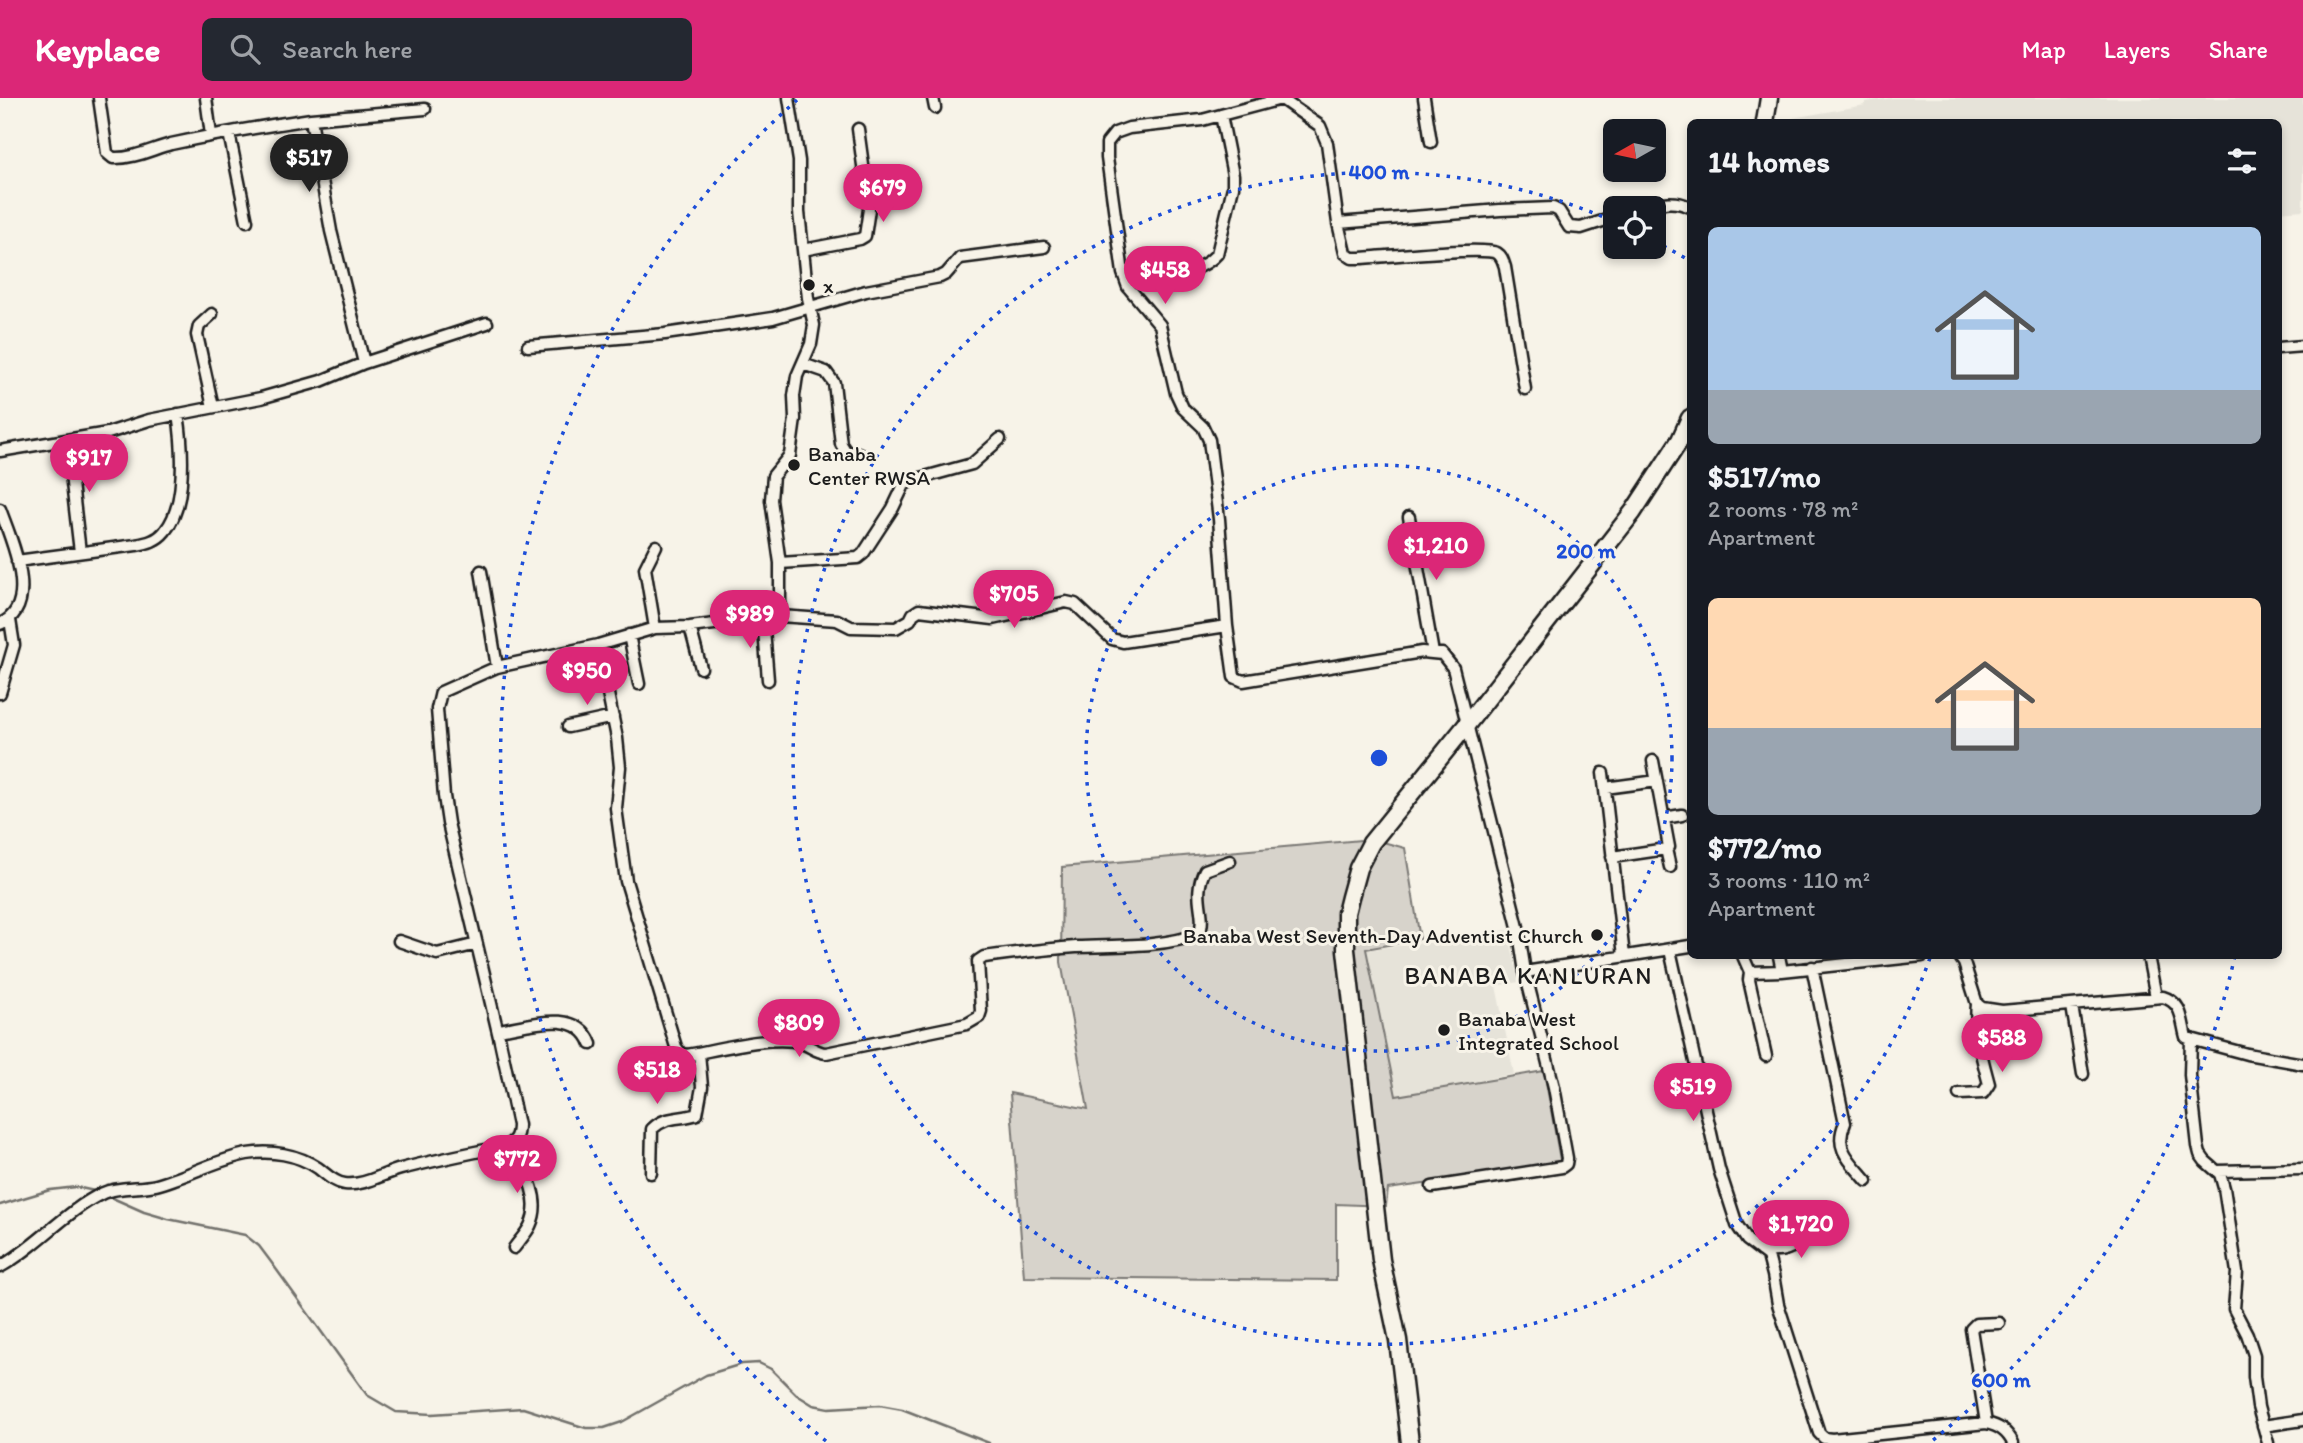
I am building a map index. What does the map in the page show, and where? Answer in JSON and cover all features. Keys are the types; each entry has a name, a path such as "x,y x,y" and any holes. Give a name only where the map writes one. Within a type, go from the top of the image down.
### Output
{"main road":[{"path":"1766,119 1769,98"},
{"path":"1410,1443 1398,1340 1381,1260 1346,950 1346,913 1354,882 1371,843 1633,512 1680,440 1687,425"}],"street":[{"path":"99,98 107,153 113,158 124,159 211,135 311,119 425,109"},
{"path":"205,98 211,135"},
{"path":"780,616 780,563 771,500 773,476 790,455 796,419 794,396 797,376 811,344 814,325 799,212 799,161 789,98"},
{"path":"1424,98 1431,142"},
{"path":"1432,1187 1562,1167 1567,1158 1525,972 1518,927 1453,668 1442,654 1422,652 1244,681 1234,677 1209,440 1203,427 1183,408 1176,393 1160,325 1128,287 1123,273 1107,143 1115,133 1129,128 1202,120 1280,99 1320,126 1326,144 1345,253 1352,258 1468,251 1494,252 1501,256 1525,389"},
{"path":"1181,274 1211,261 1217,254 1233,187 1221,115"},
{"path":"311,119 331,231 364,363"},
{"path":"803,250 865,236 869,209 858,129"},
{"path":"229,133 247,221"},
{"path":"1666,202 1677,201 1687,205"},
{"path":"1338,223 1553,208 1559,211 1569,227 1581,228 1603,221"},
{"path":"528,346 665,334 773,318 866,291 940,277 960,258 1044,247"},
{"path":"212,314 199,326 197,335 213,407"},
{"path":"0,451 108,433 149,420 284,392 488,323"},
{"path":"2282,348 2303,346"},
{"path":"803,364 826,372 834,383 841,444 846,452 858,453"},
{"path":"17,561 146,543 155,540 165,531 175,508 183,468 178,414"},
{"path":"780,563 858,558 893,508 904,485 972,464 1000,439"},
{"path":"67,440 80,552"},
{"path":"0,509 17,561 22,597 16,612 5,622 14,645 0,693"},
{"path":"1409,517 1433,653"},
{"path":"655,628 645,568 656,546"},
{"path":"481,571 497,667"},
{"path":"0,1267 103,1193 155,1185 233,1158 261,1153 290,1155 309,1162 340,1184 352,1185 400,1169 509,1144 516,1138 518,1125 498,1030 444,796 437,709 441,692 446,688 497,667 598,645 655,628 763,617 838,620 852,627 895,628 910,620 919,610 993,619 1066,602 1075,604 1112,639 1124,642 1227,626"},
{"path":"763,617 768,680"},
{"path":"690,626 701,668"},
{"path":"629,635 639,684"},
{"path":"598,645 620,766 615,807 626,881 676,1047 681,1054 781,1041 801,1042 816,1052 826,1054 967,1024 979,1017 981,1011 977,969 978,961 984,957 1074,947 1180,941 1199,934 1202,930 1198,891 1200,879 1205,870 1230,861"},
{"path":"568,727 612,717"},
{"path":"1653,761 1669,847 1666,849 1670,867"},
{"path":"1604,773 1624,956"},
{"path":"1605,788 1657,781"},
{"path":"1664,818 1682,815"},
{"path":"1612,857 1666,849"},
{"path":"399,942 437,954 477,944"},
{"path":"1525,972 1687,947"},
{"path":"1670,950 1719,1169 1737,1225 1747,1240 1768,1256 1778,1304 1815,1426 1824,1438 1986,1423 1996,1425 2008,1434 2014,1443"},
{"path":"1744,959 1750,972 1749,980 1766,1056"},
{"path":"1780,959 1782,971"},
{"path":"1750,972 1892,959"},
{"path":"1959,1094 1983,1093 1989,1084 1975,1017 1977,1004 1961,959"},
{"path":"2149,959 2156,997"},
{"path":"1812,967 1845,1123 1840,1133 1842,1150 1867,1181"},
{"path":"1977,1004 1982,1008 2002,1012 2156,997 2173,999 2178,1005 2186,1037 2247,1054 2303,1064"},
{"path":"2072,1006 2083,1074"},
{"path":"498,1030 555,1021 568,1022 580,1027 591,1044"},
{"path":"2190,1039 2190,1075 2198,1146 2200,1154 2220,1174 2224,1188 2237,1272 2234,1309 2254,1355 2254,1377 2268,1443"},
{"path":"651,1173 652,1129 659,1121 697,1114 702,1087 699,1053"},
{"path":"509,1144 527,1175 534,1205 529,1227 514,1248"},
{"path":"2217,1171 2303,1169"},
{"path":"1760,1251 1783,1251 1794,1246 1797,1243 1795,1227"},
{"path":"1986,1423 1971,1329 1976,1324 1999,1323"},
{"path":"2263,1426 2303,1420"}],"shaded area":[{"path":"1893,98 2303,98 2303,210 2282,212 2282,119 1793,119 1865,105 1865,102"},
{"path":"1372,839 1405,848 1420,939 1366,949 1396,1096 1544,1071 1561,1165 1388,1189 1386,1206 1336,1204 1336,1280 1024,1277 1010,1093 1088,1109 1061,962 1062,867"},
{"name":"Banaba West Integrated School","path":"1508,930 1519,982 1496,986 1514,1074 1396,1096 1367,950"}],"waterway":[{"path":"0,1205 50,1190 76,1187 99,1192"},
{"path":"108,1196 168,1219 245,1235 259,1246 367,1395 396,1412 432,1414 523,1408 586,1428 604,1428 622,1422 706,1375 742,1364 759,1363 771,1369 797,1395 813,1405 829,1408 880,1405 902,1409 989,1443"}],"place":[{"name":"x","path":"809,285"},
{"name":"Banaba Center RWSA","path":"794,465"},
{"name":"Banaba West Seventh-Day Adventist Church","path":"1597,935"},
{"name":"Banaba West Integrated School","path":"1444,1030"}],"district":[{"name":"BANABA KANLURAN","path":"1529,975"}]}
